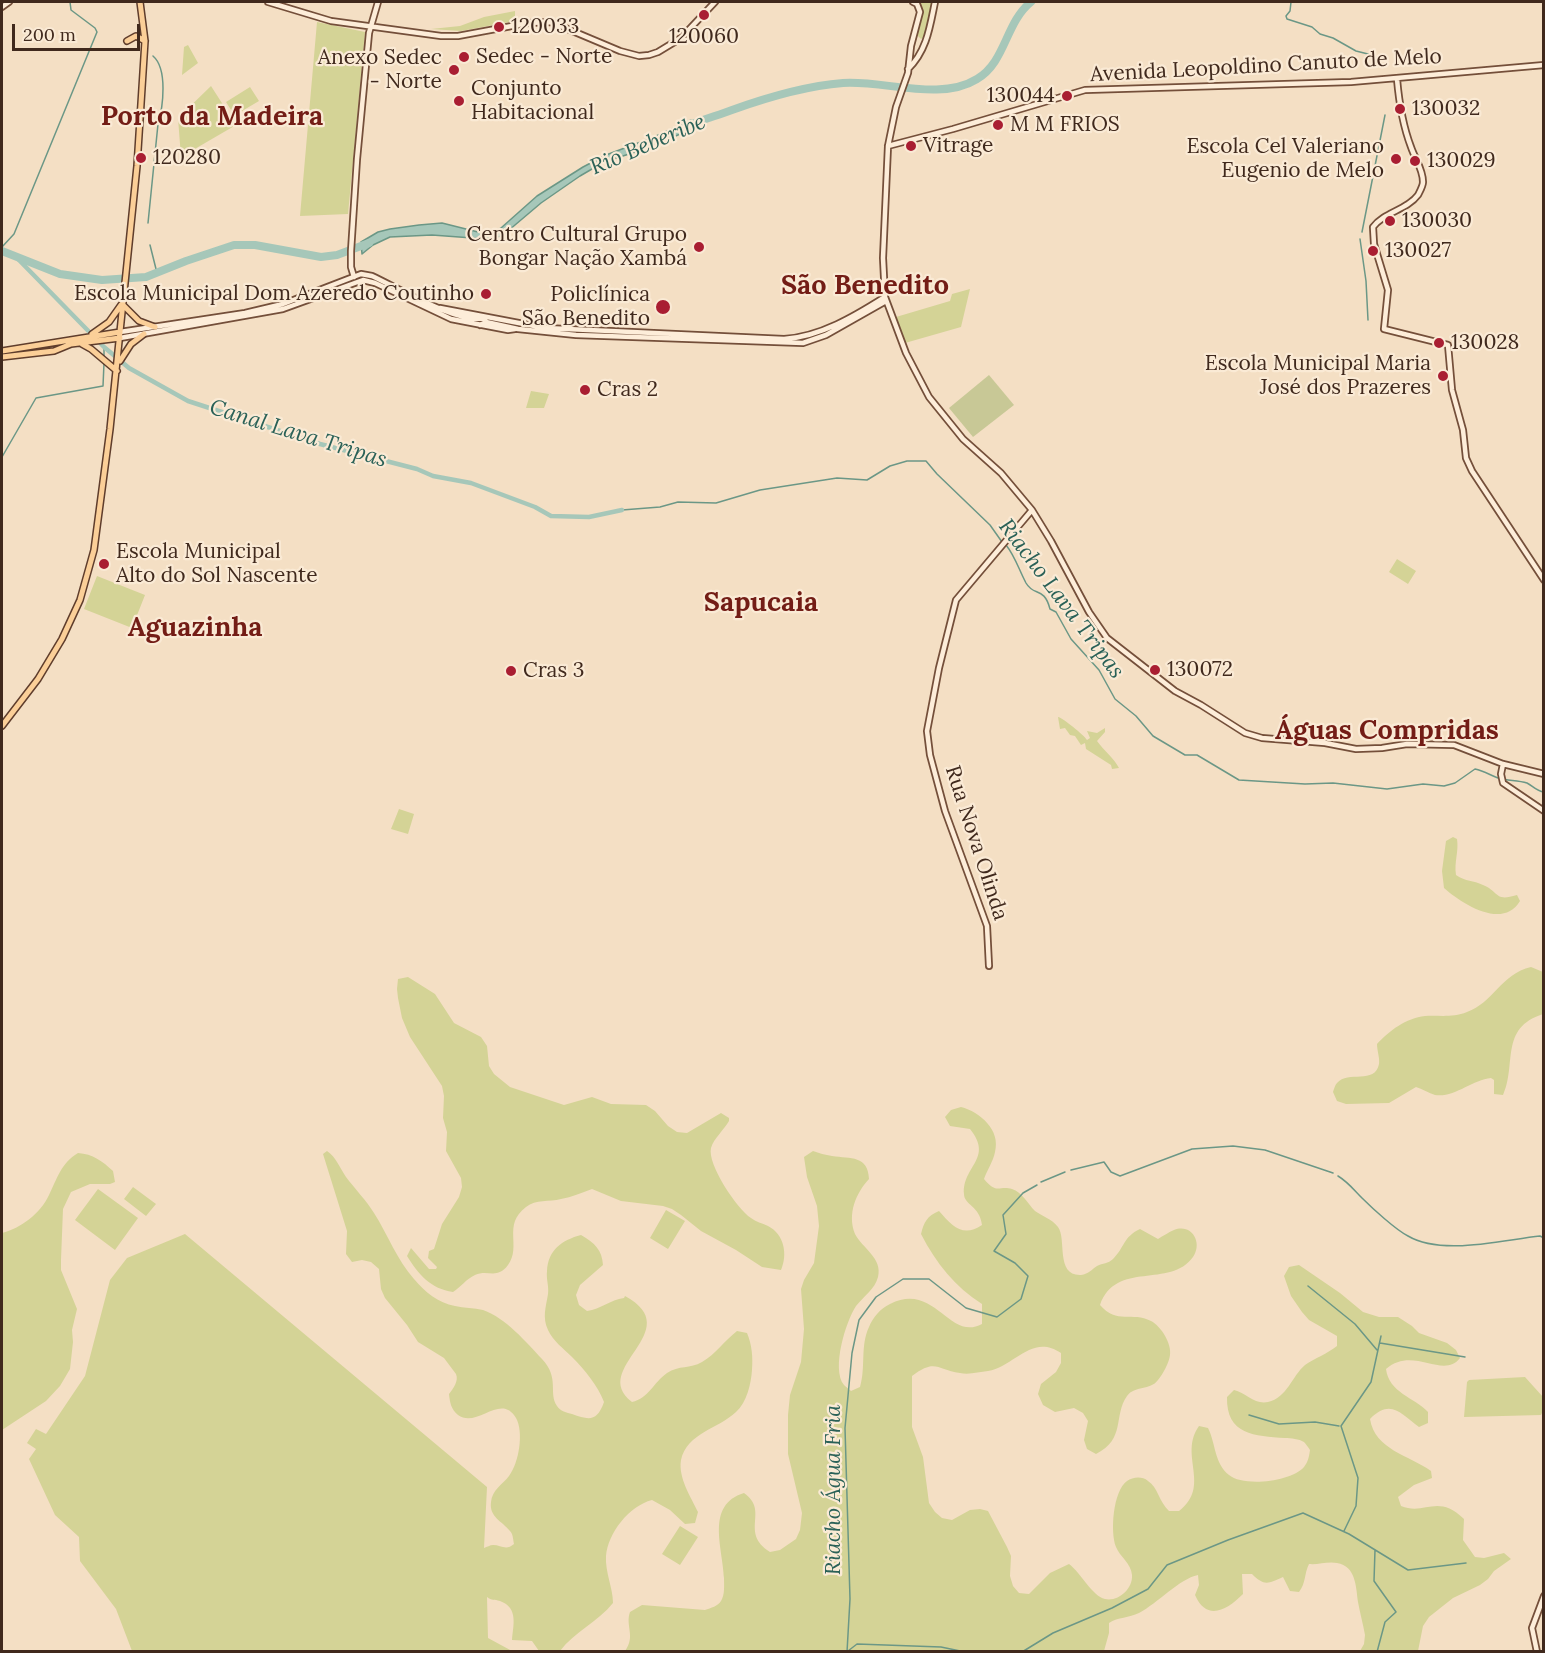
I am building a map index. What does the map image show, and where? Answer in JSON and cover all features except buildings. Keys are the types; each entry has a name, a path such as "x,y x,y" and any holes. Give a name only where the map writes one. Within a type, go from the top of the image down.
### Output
{"main road":[{"path":"2,7 9,2"},
{"path":"2,726 43,672 62,639 80,600 94,550 120,357 122,304 137,166 145,41 140,2"},
{"path":"268,2 331,21 441,36 458,36 551,22 620,51 639,56 658,52 681,39 715,2"},
{"path":"287,8 291,2"},
{"path":"356,282 351,250 357,159 370,27 378,2"},
{"path":"908,69 923,49 930,29 935,2"},
{"path":"915,3 920,12 888,146 883,258 886,299 906,353 929,397 963,439 1001,473 1032,510 1089,612 1111,643 1174,691 1245,733 1356,749 1407,744 1446,744 1463,748 1503,764 1544,774"},
{"path":"127,41 136,36 145,41"},
{"path":"911,46 915,51 923,49"},
{"name":"Avenida Leopoldino Canuto de Melo","path":"888,146 1085,90 1397,80 1544,65"},
{"path":"1397,80 1410,145 1420,168 1423,182 1414,199 1381,219 1373,227 1374,244 1388,290 1384,329 1448,345 1452,390 1472,471 1544,580"},
{"path":"2,351 54,351 155,327 245,313 283,304 361,274 372,276 440,308 554,328 784,339 814,334 886,299"},
{"path":"2,357 99,333 144,334 284,309 356,282 368,281 451,319 508,330 607,337 803,343 826,335 886,299"},
{"path":"122,304 138,321 155,327"},
{"path":"99,333 122,304"},
{"path":"120,357 144,334"},
{"path":"81,343 117,369"},
{"name":"Rua Nova Olinda","path":"989,966 987,926 945,811 930,755 927,731 939,668 956,600 1032,510"},
{"path":"1503,764 1501,777 1513,790 1544,811"},
{"path":"1537,1652 1532,1638 1532,1628 1544,1596"}],"shaded area":[{"path":"920,2 932,2 925,36 921,39 917,35 923,10"},
{"path":"515,11 515,21 461,31 431,29 460,26 484,17"},
{"path":"317,22 365,32 348,214 300,216"},
{"path":"188,45 198,63 182,75 184,47"},
{"path":"211,86 236,125 181,157 178,118"},
{"path":"250,87 259,101 242,111 233,113 226,102"},
{"path":"970,289 961,327 905,343 896,317 950,301 952,294"},
{"path":"531,391 549,394 544,408 526,408"},
{"path":"1397,559 1416,571 1408,584 1389,572"},
{"path":"97,576 145,595 132,628 84,609"},
{"path":"1058,717 1087,740 1090,738 1087,731 1097,733 1105,728 1105,732 1097,741 1119,768 1112,769 1111,765 1086,749 1085,743 1081,745 1065,728 1060,729"},
{"path":"399,809 414,814 408,834 391,829"},
{"path":"1453,837 1457,839 1456,875 1483,885 1501,897 1517,895 1520,901 1513,909 1493,914 1482,911 1461,901 1444,888 1442,871 1446,841"},
{"path":"1531,967 1543,972 1543,1014 1529,1020 1520,1028 1515,1038 1503,1095 1494,1094 1494,1080 1491,1078 1442,1095 1435,1095 1416,1087 1389,1103 1346,1104 1337,1101 1333,1092 1337,1083 1342,1079 1367,1076 1376,1070 1379,1062 1377,1044 1392,1030 1418,1017 1451,1016 1476,1008 1512,976"},
{"path":"408,977 435,994 454,1023 481,1037 487,1046 489,1066 494,1074 510,1087 564,1105 592,1097 611,1104 646,1105 677,1132 687,1133 721,1113 729,1118 711,1148 714,1164 724,1186 738,1206 755,1221 768,1226 778,1234 784,1251 781,1270 762,1267 701,1231 672,1209 621,1201 592,1189 526,1207 519,1214 513,1228 512,1258 500,1272 475,1275 453,1292 438,1288 426,1280 407,1256 411,1248 429,1269 436,1269 437,1267 428,1258 429,1251 434,1249 442,1224 459,1197 462,1187 461,1178 446,1151 447,1132 443,1118 442,1086 410,1037 402,1018 397,989 398,979"},
{"path":"961,1107 982,1118 995,1136 994,1156 984,1179 992,1187 1016,1191 1035,1211 1056,1224 1061,1233 1065,1263 1073,1274 1088,1273 1097,1266 1111,1261 1130,1235 1140,1229 1158,1239 1174,1230 1186,1229 1194,1236 1197,1246 1193,1257 1183,1266 1171,1272 1130,1278 1118,1283 1108,1291 1100,1305 1112,1315 1144,1318 1155,1323 1165,1336 1170,1351 1167,1365 1158,1380 1151,1386 1134,1390 1127,1396 1120,1411 1118,1427 1112,1441 1096,1454 1087,1449 1084,1440 1088,1421 1083,1413 1074,1408 1055,1412 1043,1405 1038,1394 1041,1384 1056,1372 1061,1363 1061,1353 1051,1348 1032,1349 988,1371 963,1374 932,1366 912,1376 912,1427 923,1457 929,1503 942,1518 952,1520 970,1510 988,1511 1011,1556 1010,1576 1013,1586 1019,1593 1029,1594 1050,1573 1069,1564 1100,1597 1110,1599 1124,1593 1130,1585 1132,1575 1130,1567 1116,1547 1113,1532 1114,1512 1122,1486 1127,1481 1143,1478 1154,1487 1169,1511 1179,1511 1193,1491 1193,1437 1199,1426 1208,1428 1221,1465 1229,1475 1236,1479 1267,1481 1289,1476 1304,1467 1310,1450 1304,1442 1244,1431 1231,1419 1227,1397 1234,1390 1259,1402 1275,1400 1305,1365 1337,1346 1337,1336 1309,1320 1291,1296 1284,1276 1289,1267 1299,1265 1363,1312 1379,1317 1398,1317 1419,1333 1447,1343 1456,1350 1460,1358 1453,1364 1445,1366 1407,1360 1386,1369 1392,1384 1428,1412 1428,1423 1419,1427 1401,1413 1390,1409 1377,1413 1370,1419 1373,1429 1386,1445 1431,1471 1432,1478 1414,1485 1398,1497 1401,1506 1417,1509 1439,1506 1455,1511 1464,1519 1463,1540 1475,1557 1484,1558 1504,1553 1511,1559 1480,1585 1453,1598 1429,1617 1423,1626 1418,1651 1360,1651 1365,1635 1354,1578 1348,1568 1330,1562 1309,1564 1299,1592 1290,1591 1283,1577 1266,1583 1252,1574 1242,1574 1243,1594 1218,1611 1211,1611 1200,1603 1195,1595 1199,1585 1198,1575 1191,1577 1139,1613 1109,1623 1104,1651 625,1651 630,1641 630,1612 642,1605 705,1610 716,1606 721,1601 724,1593 724,1578 720,1517 724,1507 732,1499 744,1493 751,1500 755,1507 757,1537 770,1552 780,1550 796,1539 800,1530 802,1513 788,1454 788,1415 790,1395 801,1362 804,1329 801,1289 814,1263 819,1226 817,1206 807,1177 804,1157 813,1151 829,1156 852,1158 862,1162 868,1171 869,1179 854,1204 852,1219 855,1234 875,1259 879,1270 874,1285 856,1306 844,1333 839,1368 840,1378 845,1386 851,1391 860,1387 866,1334 875,1317 890,1304 906,1299 919,1300 960,1325 970,1327 982,1324 982,1304 947,1274 921,1234 927,1220 939,1211 958,1229 975,1229 982,1225 981,1219 964,1194 967,1176 978,1155 977,1139 970,1129 950,1126 945,1117 951,1110"},
{"path":"327,1151 371,1208 403,1264 418,1284 432,1296 449,1305 483,1310 500,1319 515,1331 547,1366 551,1373 553,1396 558,1408 564,1412 592,1418 604,1402 591,1378 550,1334 546,1325 548,1264 557,1247 568,1240 581,1235 590,1241 597,1247 603,1265 580,1285 576,1295 579,1305 587,1311 625,1296 642,1309 647,1323 644,1336 621,1376 622,1389 632,1402 647,1394 667,1373 707,1359 737,1331 747,1333 752,1365 746,1398 729,1418 696,1437 684,1451 681,1460 681,1474 698,1512 695,1523 685,1524 670,1510 652,1500 628,1514 615,1530 606,1556 613,1603 560,1651 539,1651 532,1641 512,1640 514,1618 510,1608 500,1601 487,1597 488,1638 512,1651 132,1651 116,1609 80,1561 79,1537 55,1515 29,1459 36,1449 27,1443 36,1429 46,1434 85,1376 110,1280 127,1258 185,1234 487,1487 484,1548 493,1545 508,1547 514,1544 511,1532 494,1515 491,1502 493,1494 509,1476 518,1456 520,1431 516,1418 510,1411 503,1409 496,1409 473,1418 465,1418 454,1410 449,1394 456,1382 456,1374 444,1358 418,1342 385,1298 381,1289 379,1269 371,1262 362,1260 352,1262 346,1254 347,1231 323,1154"},
{"path":"78,1153 93,1156 105,1164 113,1171 115,1182 90,1184 71,1192 63,1209 61,1270 77,1309 72,1330 70,1369 60,1386 46,1401 2,1430 2,1233 23,1224 41,1208 63,1166"},
{"path":"133,1187 156,1204 146,1216 124,1199"},
{"path":"98,1189 138,1218 115,1250 75,1220"},
{"path":"666,1210 685,1221 668,1249 650,1238"},
{"path":"1525,1377 1543,1397 1541,1415 1464,1417 1469,1380"},
{"path":"680,1526 698,1537 680,1565 662,1554"}],"green space":[{"path":"989,375 1014,405 973,437 949,408"}],"water":[{"path":"691,120 694,128 648,148 604,162 580,176 541,203 502,236 486,239 432,235 390,237 373,245 362,254 361,242 378,232 390,229 442,223 478,232 494,232 537,196 583,167 606,155"}],"waterway":[{"path":"2,247 14,234 97,32 71,10 70,2"},
{"name":"Rio Beberibe","path":"685,127 746,105 801,89 829,84 859,83 929,90 962,86 987,72 1000,53 1016,20 1031,2"},
{"path":"1291,2 1287,19 1312,27 1320,34 1333,38 1356,51 1372,55"},
{"path":"148,223 163,88 161,70 153,56"},
{"path":"1362,232 1385,115"},
{"path":"1360,239 1366,281 1368,320"},
{"name":"Rio Beberibe","path":"2,251 60,274 102,280 146,277 234,245 255,245 321,257 337,255 369,243"},
{"path":"150,245 157,273"},
{"name":"Canal Lava Tripas","path":"18,259 104,347 129,368 188,401 320,444 417,469 433,476 471,483 535,507 551,516 589,517 622,510"},
{"path":"104,347 104,358"},
{"path":"2,457 36,398 103,386 104,363"},
{"name":"Riacho Lava Tripas","path":"622,510 660,507 678,502 716,503 760,490 837,478 867,480 890,466 907,461 926,461 990,525 1002,542"},
{"name":"Riacho Lava Tripas","path":"1006,545 1026,583 1032,590 1045,597 1050,609 1056,612 1071,639 1099,670 1115,699 1136,716 1153,736 1185,755 1197,755 1239,780 1305,784 1333,783 1387,789 1423,784 1444,786 1455,783 1475,769 1498,778 1527,783 1544,792"},
{"name":"Riacho Água Fria","path":"1071,1170 1104,1162 1111,1172 1120,1176 1192,1149 1233,1146 1265,1150 1333,1173"},
{"name":"Riacho Água Fria","path":"1041,1182 1065,1172"},
{"name":"Riacho Água Fria","path":"1338,1176 1391,1224 1408,1236 1422,1242 1455,1246 1540,1236 1544,1238"},
{"name":"Riacho Água Fria","path":"847,1652 850,1599 845,1428 852,1353 859,1320 876,1297 903,1279 929,1279 966,1308 997,1317 1021,1299 1028,1276 1015,1263 994,1251 1006,1234 1003,1215 1023,1193 1037,1185"},
{"path":"1308,1286 1355,1324 1377,1350"},
{"path":"1344,1531 1356,1506 1358,1478 1341,1426 1371,1382 1381,1336"},
{"path":"1380,1343 1465,1357"},
{"path":"1249,1415 1279,1424 1315,1422 1339,1426"},
{"name":"Riacho Água Fria","path":"1022,1652 1053,1633 1112,1608 1148,1589 1167,1565 1303,1513 1349,1534 1408,1570 1466,1563"},
{"path":"1375,1550 1374,1581 1396,1612 1385,1622 1377,1652"},
{"name":"Riacho Água Fria","path":"848,1651 857,1644 941,1647 965,1652"}],"place":[{"name":"120060","path":"704,15"},
{"name":"120033","path":"499,27"},
{"name":"Sedec - Norte","path":"464,57"},
{"name":"Anexo Sedec - Norte","path":"454,70"},
{"name":"130044","path":"1067,96"},
{"name":"Conjunto Habitacional","path":"459,101"},
{"name":"130032","path":"1400,109"},
{"name":"M M FRIOS","path":"998,125"},
{"name":"Vitrage","path":"911,146"},
{"name":"120280","path":"141,158"},
{"name":"Escola Cel Valeriano Eugenio de Melo","path":"1396,159"},
{"name":"130029","path":"1415,161"},
{"name":"130030","path":"1390,221"},
{"name":"Centro Cultural Grupo Bongar Nação Xambá","path":"699,247"},
{"name":"130027","path":"1373,251"},
{"name":"Escola Municipal Dom Azeredo Coutinho","path":"486,294"},
{"name":"Policlínica São Benedito","path":"663,307"},
{"name":"130028","path":"1439,343"},
{"name":"Escola Municipal Maria José dos Prazeres","path":"1443,376"},
{"name":"Cras 2","path":"585,390"},
{"name":"Escola Municipal Alto do Sol Nascente","path":"104,564"},
{"name":"130072","path":"1155,670"},
{"name":"Cras 3","path":"511,671"}],"district":[{"name":"Porto da Madeira","path":"212,117"},
{"name":"São Benedito","path":"865,286"},
{"name":"Sapucaia","path":"761,603"},
{"name":"Aguazinha","path":"195,628"},
{"name":"Águas Compridas","path":"1387,731"}]}
